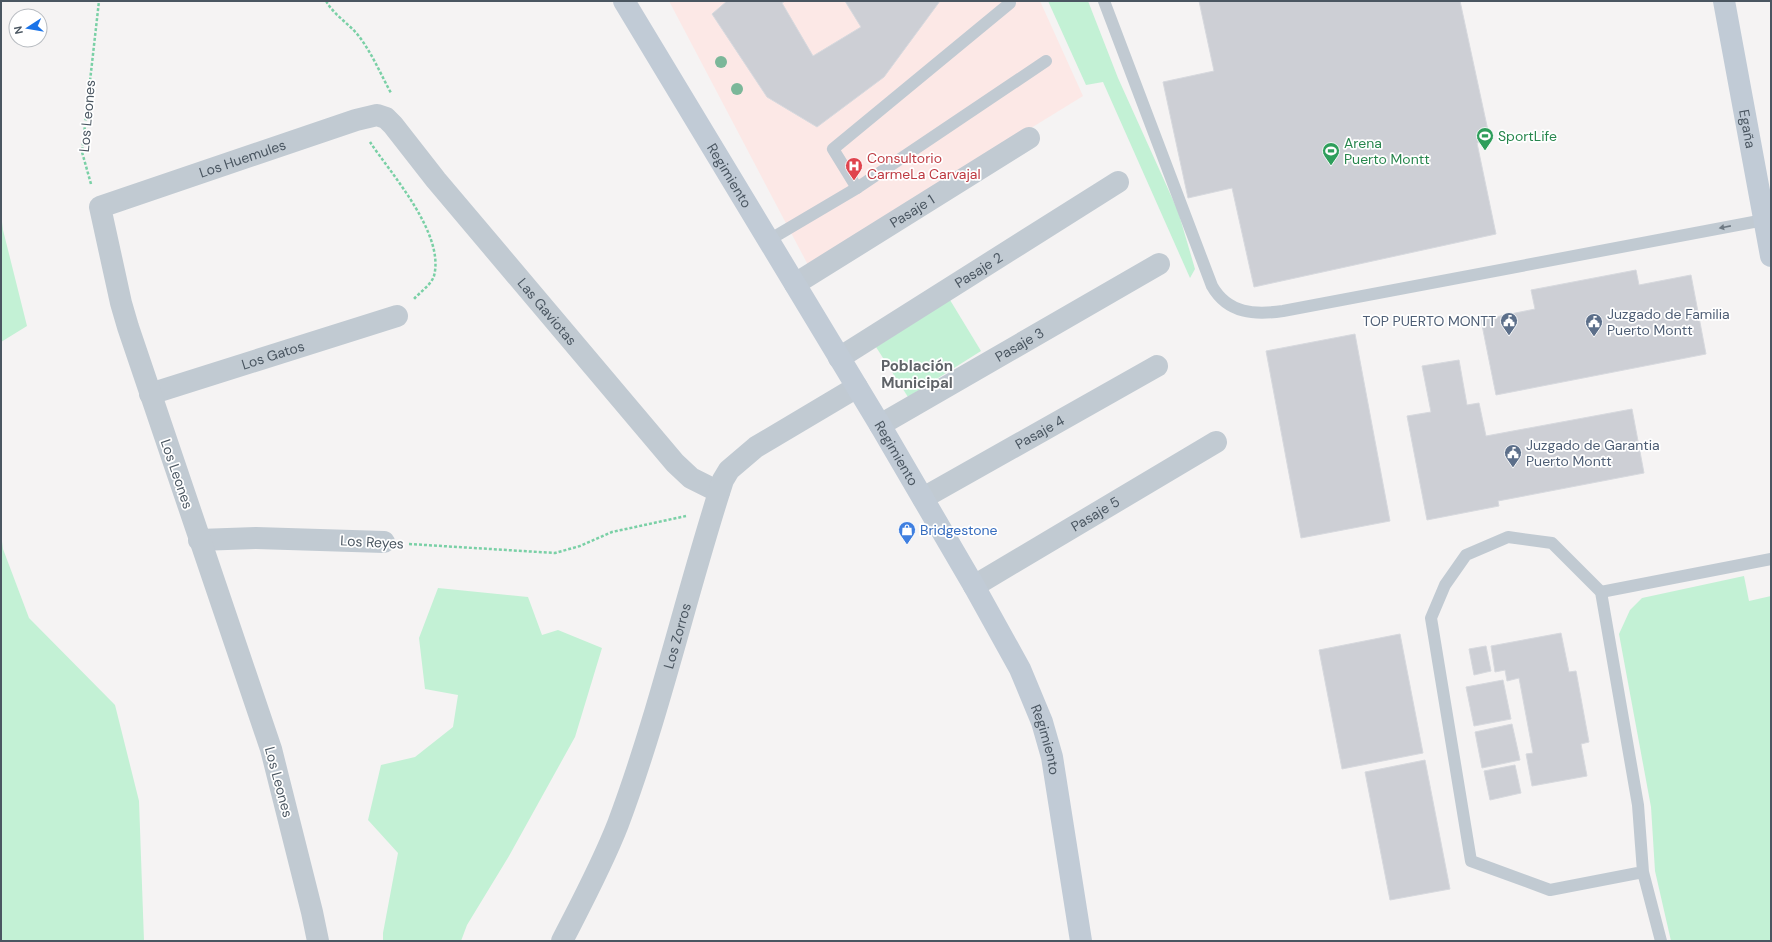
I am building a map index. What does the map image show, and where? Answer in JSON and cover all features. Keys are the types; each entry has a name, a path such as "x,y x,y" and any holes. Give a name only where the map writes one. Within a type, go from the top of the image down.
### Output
{"main road":[{"name":"Regimiento","path":"624,1 880,425 974,586 1020,670 1044,727 1052,757 1081,941"},
{"name":"Egaña","path":"1724,1 1771,256"}],"street":[{"name":"Los Huemules","path":"100,207 356,120 377,115 386,118"},
{"name":"Las Gaviotas","path":"386,118 441,186 675,463 716,501"},
{"name":"Pasaje 1","path":"795,284 1029,138"},
{"name":"Pasaje 2","path":"839,358 1118,182"},
{"name":"Los Leones","path":"100,207 121,302 150,394 271,748 318,941"},
{"name":"Pasaje 3","path":"880,425 1159,264"},
{"name":"Los Gatos","path":"150,394 396,316"},
{"name":"Pasaje 4","path":"922,498 1157,366"},
{"name":"Los Zorros","path":"562,941 600,866 633,781 648,736 716,501 729,470 756,447 857,387"},
{"name":"Pasaje 5","path":"974,586 1216,442"},
{"name":"Los Reyes","path":"199,540 256,538 384,542"}],"lane":[{"path":"1104,1 1212,286 1223,301 1240,310 1265,313 1283,311 1764,220"},
{"path":"857,188 834,149 1010,3"},
{"path":"769,240 857,188 1046,61"},
{"path":"1643,872 1550,890 1471,861 1431,618 1445,585 1466,555 1508,537 1552,543 1601,592 1638,805 1643,872 1661,941"},
{"path":"1601,592 1771,559"}],"path":[{"name":"Los Leones","path":"99,1 82,152 91,186 100,207"},
{"path":"326,1 332,11 357,33 376,62 393,98 394,106 386,118"},
{"path":"356,120 387,168 412,201 432,242 435,253 436,264 434,277 428,285 396,316"},
{"name":"Los Reyes","path":"384,542 555,553 566,551 612,532 716,501"}],"shaded area":[{"name":"Consultorio CarmeLa Carvajal","path":"669,1 1040,1 1083,96 808,265"}],"green space":[{"path":"1048,1 1088,1 1118,78 1178,211 1195,269 1190,278 1103,82 1086,85"},
{"path":"1,214 3,230 27,326 1,342"},
{"path":"950,300 981,351 908,397 876,347"},
{"path":"1,534 3,549 29,618 115,705 139,801 144,941 1,941"},
{"path":"1744,576 1749,601 1771,596 1771,941 1671,941 1655,871 1651,807 1619,634 1630,610 1642,598"},
{"path":"438,588 528,597 542,635 558,630 602,648 575,737 509,856 467,925 461,941 383,941 383,933 398,853 368,820 381,765 415,757 453,727 458,695 425,689 419,638"}],"building":[{"path":"727,1 785,1 782,3 813,56 861,27 845,1 940,1 884,77 817,127 767,97 712,14"},
{"name":"Arena Puerto Montt","path":"1199,1 1460,1 1490,140 1477,143 1496,234 1254,287 1232,188 1188,198 1163,82 1214,71"},
{"name":"Juzgado de Familia Puerto Montt","path":"1636,270 1639,285 1691,275 1706,354 1496,395 1481,320 1535,309 1531,290"},
{"path":"1355,334 1390,521 1301,538 1266,351"},
{"path":"1459,360 1467,405 1479,403 1486,436 1632,409 1644,473 1498,501 1499,506 1427,520 1407,416 1431,412 1422,366"},
{"path":"1561,633 1569,672 1576,671 1589,742 1581,744 1587,776 1532,786 1526,754 1533,753 1519,678 1507,681 1505,670 1495,672 1491,646"},
{"path":"1400,634 1423,753 1342,769 1319,650"},
{"path":"1486,646 1491,671 1474,675 1469,649"},
{"path":"1503,680 1511,719 1474,726 1466,687"},
{"path":"1512,724 1520,760 1482,768 1475,732"},
{"path":"1425,760 1450,889 1390,900 1365,772"},
{"path":"1515,765 1521,793 1490,800 1484,771"}],"place":[{"name":"SportLife","path":"1485,151"},
{"name":"Arena Puerto Montt","path":"1331,166"},
{"name":"Consultorio CarmeLa Carvajal","path":"854,181"},
{"name":"TOP PUERTO MONTT","path":"1509,336"},
{"name":"Juzgado de Familia Puerto Montt","path":"1594,337"},
{"name":"Juzgado de Garantia Puerto Montt","path":"1513,468"},
{"name":"Bridgestone","path":"907,545"}],"district":[{"name":"Población Municipal","path":"917,374"}]}
